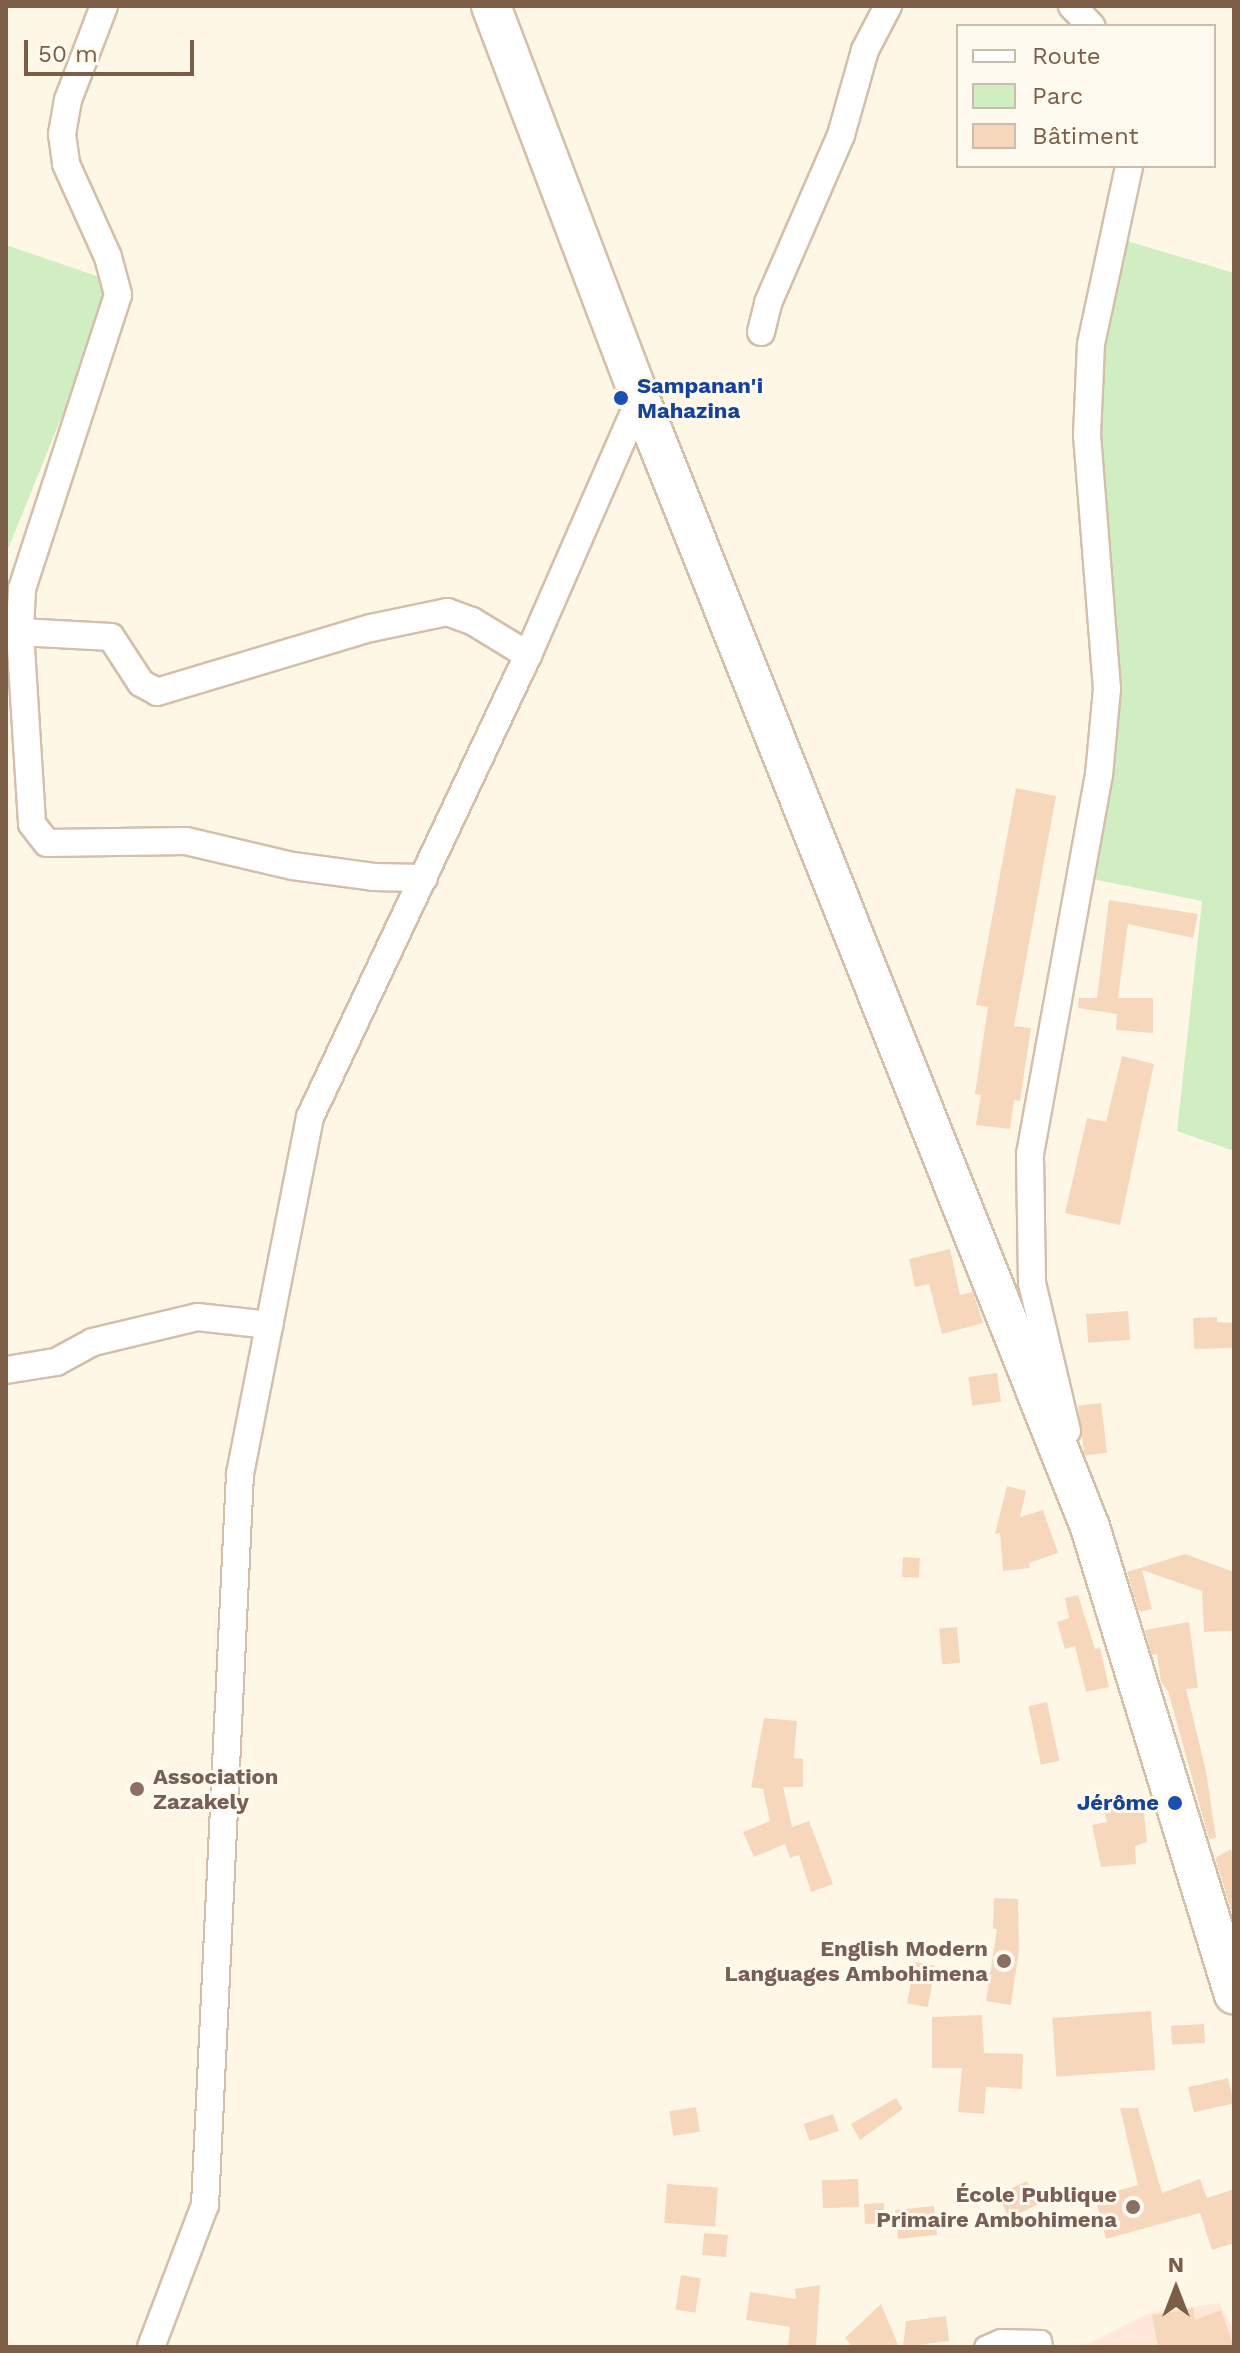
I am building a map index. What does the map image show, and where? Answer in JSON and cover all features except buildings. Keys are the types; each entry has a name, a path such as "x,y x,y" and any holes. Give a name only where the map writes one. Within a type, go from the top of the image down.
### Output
{"main road":[{"path":"491,6 640,399 1090,1527 1234,1994"}],"street":[{"path":"104,6 68,100 62,134 66,164 108,257 118,295 106,343 34,543 22,589 20,632 32,824 47,843 186,841 293,866 373,877 424,878"},
{"path":"761,332 768,303 841,135 865,50 888,6"},
{"path":"1072,6 1089,24"},
{"path":"1090,1527 1032,1283 1030,1154 1099,775 1107,689 1087,435 1091,344 1129,168"},
{"path":"151,2347 205,2205 240,1474 310,1117 528,655 640,399"},
{"path":"20,632 111,637 141,683 157,692 371,628 447,612 528,655"},
{"path":"6,1370 56,1362 93,1342 197,1317 270,1325"},
{"path":"985,2347 1001,2340 1041,2341 1042,2347"}],"shaded area":[{"path":"1219,2303 1234,2331 1234,2347 1067,2347 1090,2343 1149,2313"}],"green space":[{"path":"1114,237 1234,273 1234,1151 1177,1131 1202,901 1082,877 1099,775 1087,435"},
{"path":"6,245 105,279 107,305 6,554"}],"place":[{"name":"Sampanan'i Mahazina","path":"621,398"},
{"name":"Association Zazakely","path":"137,1789"},
{"name":"Jérôme","path":"1175,1803"},
{"name":"English Modern Languages Ambohimena","path":"1004,1961"},
{"name":"École Publique Primaire Ambohimena","path":"1133,2207"}]}
